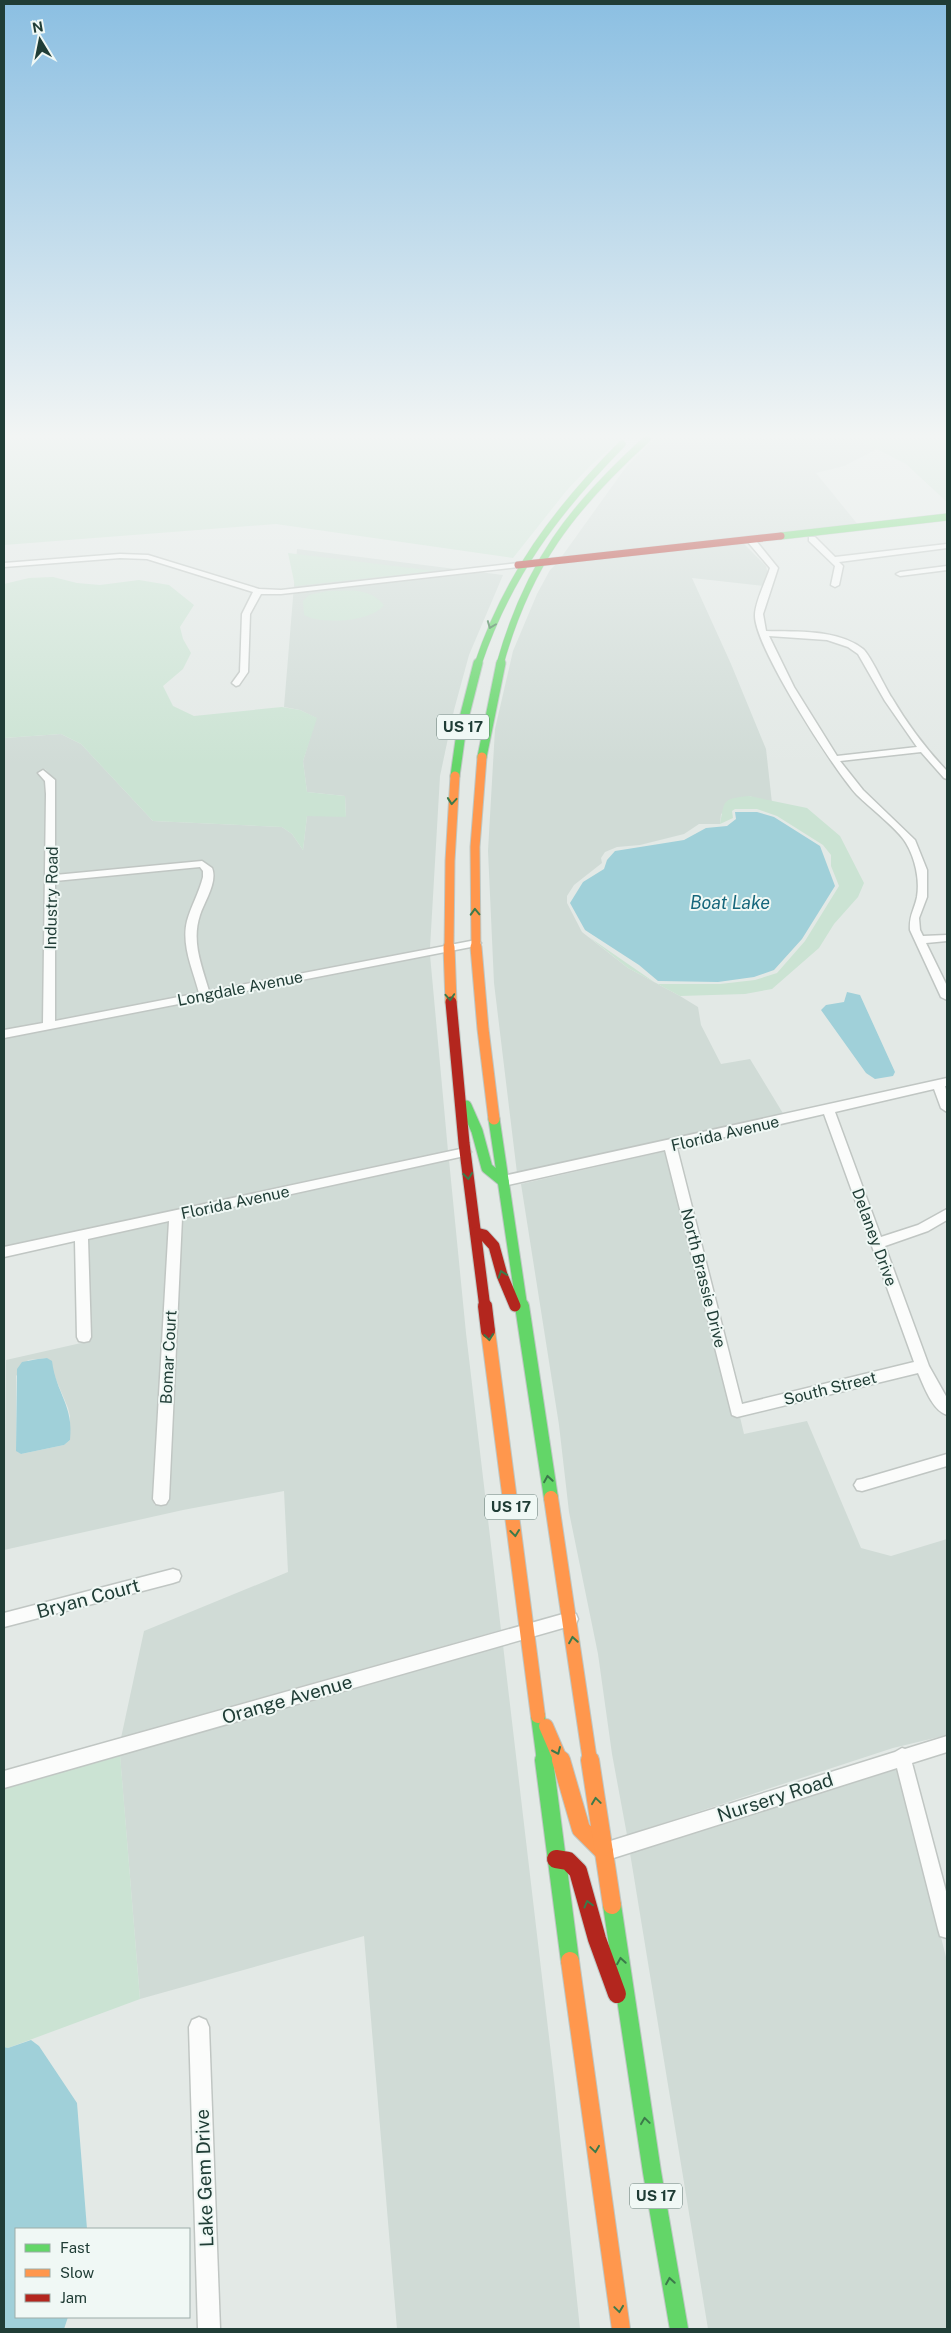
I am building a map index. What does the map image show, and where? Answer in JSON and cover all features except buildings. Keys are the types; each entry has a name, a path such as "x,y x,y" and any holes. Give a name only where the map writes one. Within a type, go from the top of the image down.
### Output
{"main road":[{"name":"US 17","path":"530,548 518,565 492,622 466,710 457,758 450,825 448,882 448,948 452,1033 465,1152 538,1707 556,1859 622,2329"},
{"name":"US 17","path":"550,548 539,563 510,633 493,695 482,752 470,799 476,943 483,1032 503,1180 678,2329"},
{"path":"518,565 675,548"},
{"path":"481,655 483,686 493,695"},
{"path":"466,710 476,715 482,752"},
{"path":"457,758 470,799"},
{"path":"450,825 461,834 463,847 473,871"},
{"path":"458,1089 477,1132 487,1168 503,1180"},
{"path":"476,1233 489,1239 494,1246 502,1275 526,1335"},
{"path":"538,1707 565,1769 574,1814 581,1829 604,1852"},
{"path":"556,1859 568,1862 578,1871 597,1939 632,2033"}],"street":[{"path":"757,548 774,568 759,614 763,632 790,687 834,759 860,792 910,840 922,870 922,897 914,918 915,930 947,997"},
{"path":"820,548 839,569 835,585"},
{"path":"833,560 932,548"},
{"path":"908,551 914,558"},
{"path":"4,565 120,556 148,557 258,591 289,592 518,565"},
{"path":"920,564 926,571"},
{"path":"900,574 947,568"},
{"path":"236,683 244,672 246,614 258,591"},
{"path":"763,632 835,640 855,647 861,652 884,696 947,776"},
{"path":"834,759 924,749"},
{"name":"Industry Road","path":"43,773 50,780 51,794 49,1025"},
{"path":"51,878 202,864 208,870 209,878 194,915 191,940 205,995"},
{"path":"920,940 947,938"},
{"name":"Longdale Avenue","path":"4,1034 476,943"},
{"path":"942,1083 947,1108"},
{"name":"Florida Avenue","path":"503,1180 670,1145 942,1083"},
{"name":"Delaney Drive","path":"828,1109 922,1366 935,1393 947,1409"},
{"name":"North Brassie Drive","path":"670,1145 738,1411"},
{"name":"Florida Avenue","path":"4,1252 465,1152"},
{"path":"878,1243 923,1228 947,1214"},
{"name":"Bomar Court","path":"161,1499 176,1215"},
{"path":"82,1235 84,1337"},
{"name":"South Street","path":"738,1411 922,1366"},
{"path":"862,1485 947,1460"},
{"name":"Bryan Court","path":"4,1620 172,1576"},
{"name":"Orange Avenue","path":"4,1780 570,1619"},
{"name":"Nursery Road","path":"604,1852 902,1756 947,1744"},
{"path":"902,1756 947,1929"},
{"name":"Lake Gem Drive","path":"199,2027 209,2329"}],"shaded area":[{"path":"568,548 661,548 560,559"},
{"path":"709,548 748,548 766,566 768,575 764,586 692,578 731,664 766,749 772,803 749,796 721,814 720,824 699,824 684,834 640,845 617,847 605,852 601,858 602,863 574,885 567,896 567,903 582,932 628,968 698,1007 701,1025 721,1064 750,1059 784,1115 517,1173 494,983 488,851 495,729 513,651 537,594 550,570 555,565"},
{"path":"297,549 503,575 469,655 454,710 440,776 430,948 209,991 196,940 196,929 213,877 212,868 206,863 196,861 55,875 54,779 45,769 38,772 46,781 47,794 44,1022 4,1030 4,738 61,734 81,744 153,821 282,827 292,834 303,850 307,816 346,816 345,796 307,792 303,761 316,718 300,710 284,707"},
{"path":"196,867 204,871 204,877 190,914 200,992 54,1021 55,881"},
{"path":"430,955 448,1151 4,1247 4,1038"},
{"path":"666,1151 729,1407 733,1417 740,1417 744,1434 807,1421 861,1548 891,1556 947,1539 947,1735 893,1748 627,1835 612,1754 598,1654 569,1512 559,1425 521,1184"},
{"path":"449,1160 466,1333 501,1630 121,1738 144,1631 288,1572 284,1491 183,1510 4,1550 6,1360 90,1341 87,1239 170,1221 154,1505 167,1504 181,1219","holes":["47,1358 68,1408 70,1440 64,1445 21,1454 16,1450 16,1376 28,1360"]},
{"path":"503,1645 555,2088 580,2329 397,2329 364,1936 140,1999 120,1755"},
{"path":"898,1767 947,1961 947,2329 708,2329 630,1853"}],"green space":[{"path":"442,548 521,548 513,558"},
{"path":"288,553 435,571 295,586"},
{"path":"53,577 77,583 100,585 139,580 169,585 194,605 180,627 183,639 191,653 183,669 163,686 173,706 194,716 282,707 300,710 317,718 303,761 307,792 345,796 346,817 307,816 303,850 292,834 282,827 153,821 81,744 61,734 4,738 4,584 29,578"},
{"path":"328,591 358,591 372,595 384,605 378,611 369,615 346,620 322,620 304,615 303,601 309,595"},
{"path":"749,796 807,808 840,836 864,883 858,897 834,924 819,948 772,989 745,994 680,996 658,984 720,984 755,980 777,973 805,941 839,886 831,866 831,855 823,845 777,816 757,809 735,809 732,811 733,818 720,824 726,802 733,798"},
{"path":"589,937 654,982 628,968"},
{"path":"120,1754 140,1999 8,2048 4,2047 4,1788"}],"water":[{"name":"Boat Lake","path":"735,812 757,812 774,817 820,846 835,886 802,939 774,970 754,977 718,982 658,981 639,965 585,930 570,903 583,882 604,869 607,860 615,851 684,840 706,828 727,826 736,819"},
{"path":"847,992 860,995 895,1072 893,1076 875,1079 866,1073 821,1010 826,1005 844,1002"},
{"path":"47,1358 52,1361 57,1382 67,1408 71,1428 70,1440 64,1445 21,1454 16,1451 17,1369 22,1362"},
{"path":"31,2040 39,2046 77,2103 87,2228 15,2228 15,2318 68,2318 64,2329 4,2329 4,2047 8,2048"}],"traffic: fast":[{"path":"455,776 462,726 473,679 488,635 506,594 533,548"},
{"path":"482,757 491,703 505,647 525,593 548,548"},
{"path":"466,1106 477,1131 487,1168 503,1181"},
{"path":"494,1119 551,1498"},
{"path":"538,1716 570,1961"},
{"path":"612,1905 652,2172 679,2329"}],"traffic: slow":[{"path":"482,757 477,802 474,893 479,984 494,1119"},
{"path":"451,1002 449,889 455,776"},
{"path":"488,1331 538,1716"},
{"path":"551,1498 612,1905"},
{"path":"546,1726 565,1769 575,1814 581,1829 604,1852"},
{"path":"570,1961 621,2329"}],"traffic: jam":[{"path":"518,565 673,548"},
{"path":"451,1002 464,1143 488,1331"},
{"path":"476,1233 484,1235 494,1246 502,1275 515,1306"},
{"path":"556,1859 568,1861 578,1871 597,1939 617,1994"}]}
